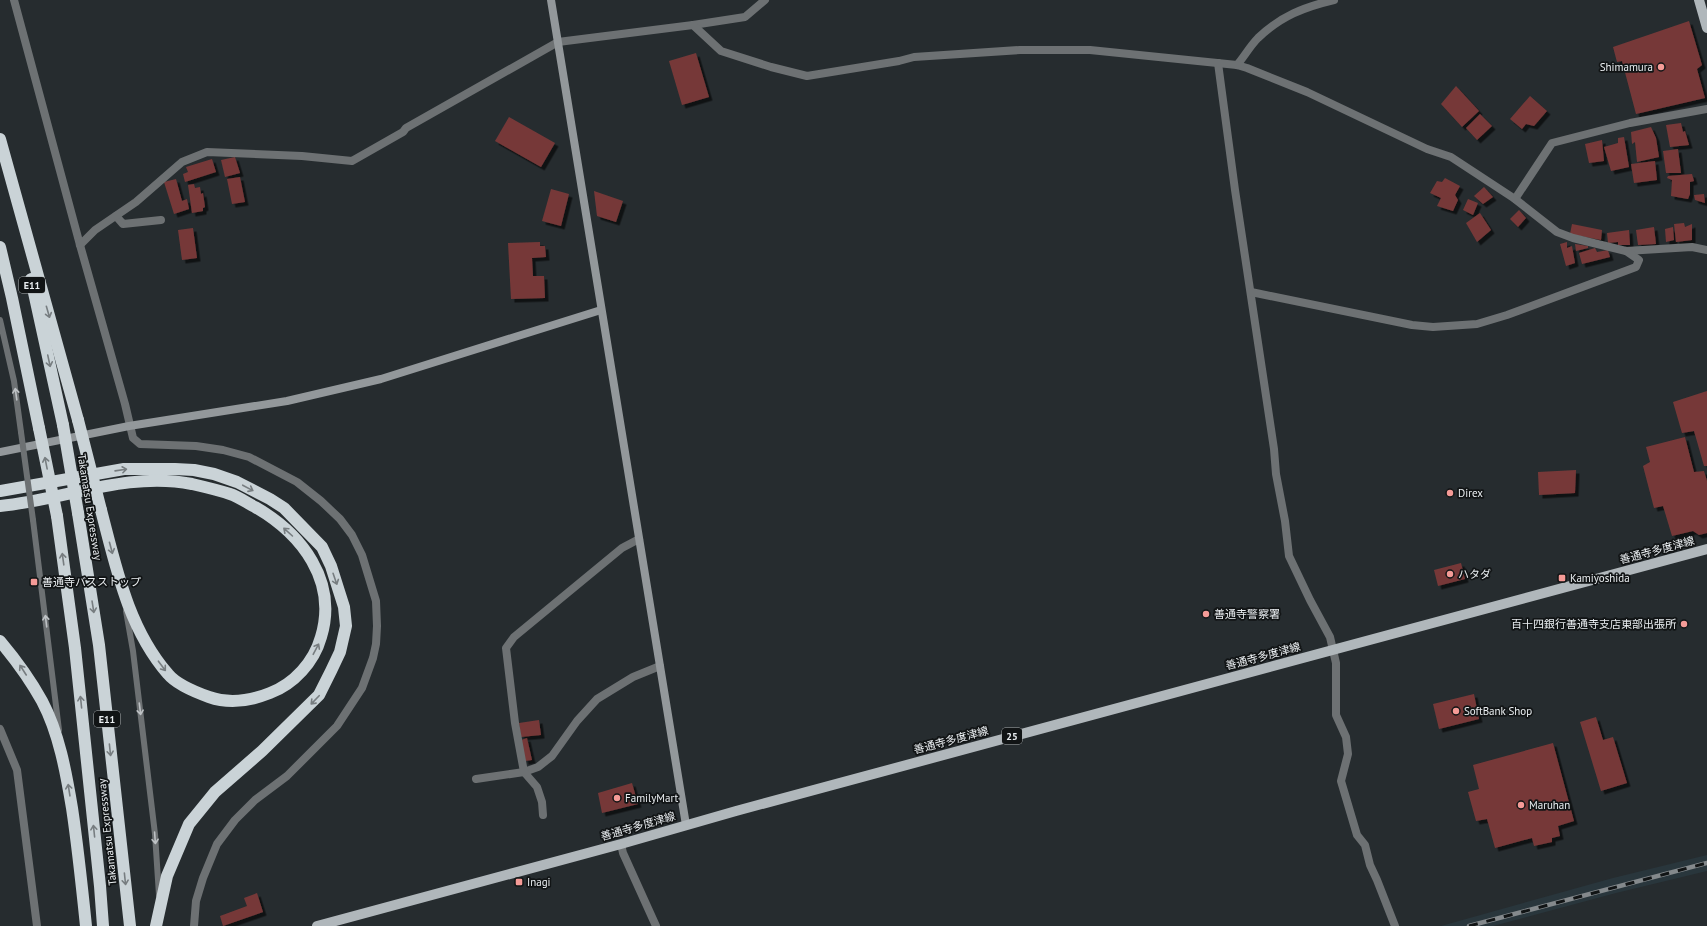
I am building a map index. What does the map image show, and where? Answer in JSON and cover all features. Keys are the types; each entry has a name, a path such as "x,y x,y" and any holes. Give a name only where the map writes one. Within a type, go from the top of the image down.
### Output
{"highway":[{"path":"0,139 78,420 101,510 121,587 140,634 169,675 193,691 222,701 245,701 282,689 297,676 319,646 324,626 326,605 323,585 309,555 289,533 274,520 263,512 232,495 190,484 173,482 124,483 0,506"},
{"name":"Takamatsu Expressway","path":"0,145 63,425 78,513 99,645 130,926"},
{"name":"Takamatsu Expressway","path":"0,247 57,516 76,648 103,926"},
{"path":"0,491 124,470 175,469 194,470 214,474 237,482 284,508 322,547 331,566 344,607 346,626 340,652 332,671 319,695 262,751 215,792 189,824 167,876 156,926"},
{"path":"0,641 21,666 42,701 56,735 68,783 79,852 86,926"}],"main road":[{"path":"1699,0 1707,28"},
{"name":"善通寺多度津線","path":"317,926 621,844 686,824 1707,548"}],"street":[{"path":"14,0 133,438 140,444 196,446 223,450 249,457 297,482 340,519 352,536 362,555 376,601 378,626 376,644 373,658 362,688 337,726 287,776 255,800 235,820 217,844 202,878 196,902 194,926"},
{"path":"551,0 686,824"},
{"path":"80,245 95,230 136,202 182,162 207,152 302,156 352,160 403,132 412,124 558,42 745,17 765,0"},
{"path":"1237,66 1258,39 1286,16 1309,6 1334,0"},
{"path":"694,25 721,51 771,67 807,76 899,61 914,57 1020,50 1090,50 1218,63 1247,68 1308,92 1420,146 1451,157 1515,200 1557,232 1573,238 1626,251 1692,247 1707,250"},
{"path":"1218,63 1235,190 1289,556 1330,637 1336,662 1336,715 1346,737 1348,754 1341,781 1357,835 1365,845 1370,865 1395,926"},
{"path":"1515,200 1552,143 1630,123 1707,109"},
{"path":"116,216 123,224 161,220"},
{"path":"1251,292 1412,325 1433,327 1478,324 1507,315 1636,267 1639,260 1626,251"},
{"path":"0,452 129,426 287,401 381,379 601,310"},
{"path":"543,815 542,802 537,787 524,772 515,723 506,648 514,637 622,548 639,538"},
{"path":"476,779 524,772 538,767 552,756 577,721 597,699 633,677 660,666"},
{"path":"0,729 17,770 37,926"},
{"path":"621,844 623,853 656,926"}],"lane":[{"path":"0,320 14,381 33,520 62,757"},
{"path":"121,587 133,650 149,781 155,834 159,908"}],"shaded area":[{"path":"1707,855 1707,871 1616,893 1493,926 1441,926 1613,878"}],"building":[{"name":"Shimamura","path":"1689,21 1702,65 1697,69 1705,98 1636,114 1622,61 1617,62 1613,47"},
{"path":"696,53 709,97 682,105 669,61"},
{"path":"1456,86 1479,111 1462,127 1441,104"},
{"path":"1530,96 1547,111 1534,126 1526,124 1522,129 1510,119"},
{"path":"1480,114 1492,126 1477,140 1466,128"},
{"path":"509,117 555,143 541,167 495,141"},
{"path":"1681,123 1689,145 1670,147 1666,125"},
{"path":"1651,127 1656,138 1659,157 1637,162 1635,142 1632,144 1631,132"},
{"path":"1624,137 1629,167 1611,171 1604,147 1618,143 1618,138"},
{"path":"1602,140 1604,161 1589,163 1585,144"},
{"path":"1678,149 1681,173 1666,173 1663,151"},
{"path":"235,157 240,173 225,177 221,160"},
{"path":"212,159 216,172 185,182 183,174 188,172 186,167"},
{"path":"1655,161 1657,180 1634,183 1631,164"},
{"path":"1692,174 1694,181 1690,182 1690,194 1688,199 1671,196 1672,180 1667,178 1668,176"},
{"path":"240,177 245,202 232,204 227,179"},
{"path":"1445,178 1460,186 1455,195 1458,200 1453,211 1437,206 1441,198 1430,193 1437,181 1442,182"},
{"path":"176,179 182,201 187,199 189,209 174,214 164,182"},
{"path":"194,184 195,188 200,187 201,194 203,193 205,207 203,208 203,211 192,213 188,185"},
{"path":"1484,187 1493,197 1483,204 1474,196"},
{"path":"551,189 569,194 561,226 542,221"},
{"path":"594,191 623,201 616,222 597,216"},
{"path":"1704,194 1705,203 1695,200 1694,195"},
{"path":"1468,199 1478,203 1473,215 1463,210"},
{"path":"1519,210 1526,218 1518,227 1510,219"},
{"path":"1480,213 1491,230 1477,242 1466,223"},
{"path":"1684,223 1685,227 1692,224 1692,240 1676,242 1674,224"},
{"path":"1572,224 1602,230 1601,240 1570,234"},
{"path":"1654,227 1656,244 1638,245 1636,230"},
{"path":"1673,227 1674,240 1666,242 1665,229"},
{"path":"193,228 197,258 182,260 178,230"},
{"path":"1629,230 1630,245 1618,245 1618,242 1608,243 1607,233"},
{"path":"540,242 540,246 545,246 546,257 532,258 533,276 544,276 545,298 511,299 508,243"},
{"path":"1567,242 1567,248 1572,246 1575,263 1566,266 1560,244"},
{"path":"1575,244 1588,246 1588,248 1576,251"},
{"path":"1595,248 1597,252 1608,250 1610,257 1582,264 1579,253"},
{"path":"1707,391 1707,466 1704,466 1694,431 1682,433 1673,402"},
{"path":"1685,437 1694,472 1704,471 1707,481 1707,533 1699,535 1693,531 1672,536 1663,506 1654,508 1643,466 1650,462 1646,447"},
{"path":"1576,470 1575,493 1539,495 1538,472"},
{"name":"ハタダ","path":"1461,563 1465,579 1438,586 1434,570"},
{"name":"SoftBank Shop","path":"1474,694 1479,719 1439,729 1433,704"},
{"path":"1596,717 1603,740 1613,737 1627,783 1601,791 1580,722"},
{"path":"539,720 541,735 521,737 519,723"},
{"path":"527,738 532,760 525,761 521,740"},
{"name":"Maruhan","path":"1553,743 1574,821 1558,826 1560,836 1552,838 1552,842 1534,846 1532,838 1495,848 1487,819 1476,821 1468,792 1479,789 1473,765"},
{"name":"FamilyMart","path":"632,783 638,804 602,813 598,793"},
{"path":"257,893 263,912 223,926 220,916 247,906 244,898"}],"railway":[{"path":"1469,926 1707,863"}],"place":[{"name":"Shimamura","path":"1661,67"},
{"name":"Direx","path":"1450,493"},
{"name":"ハタダ","path":"1450,574"},
{"name":"Kamiyoshida","path":"1562,578"},
{"name":"善通寺バスストップ","path":"34,582"},
{"name":"善通寺警察署","path":"1206,614"},
{"name":"百十四銀行善通寺支店東部出張所","path":"1684,624"},
{"name":"SoftBank Shop","path":"1456,711"},
{"name":"FamilyMart","path":"617,798"},
{"name":"Maruhan","path":"1521,805"},
{"name":"Inagi","path":"519,882"}]}
